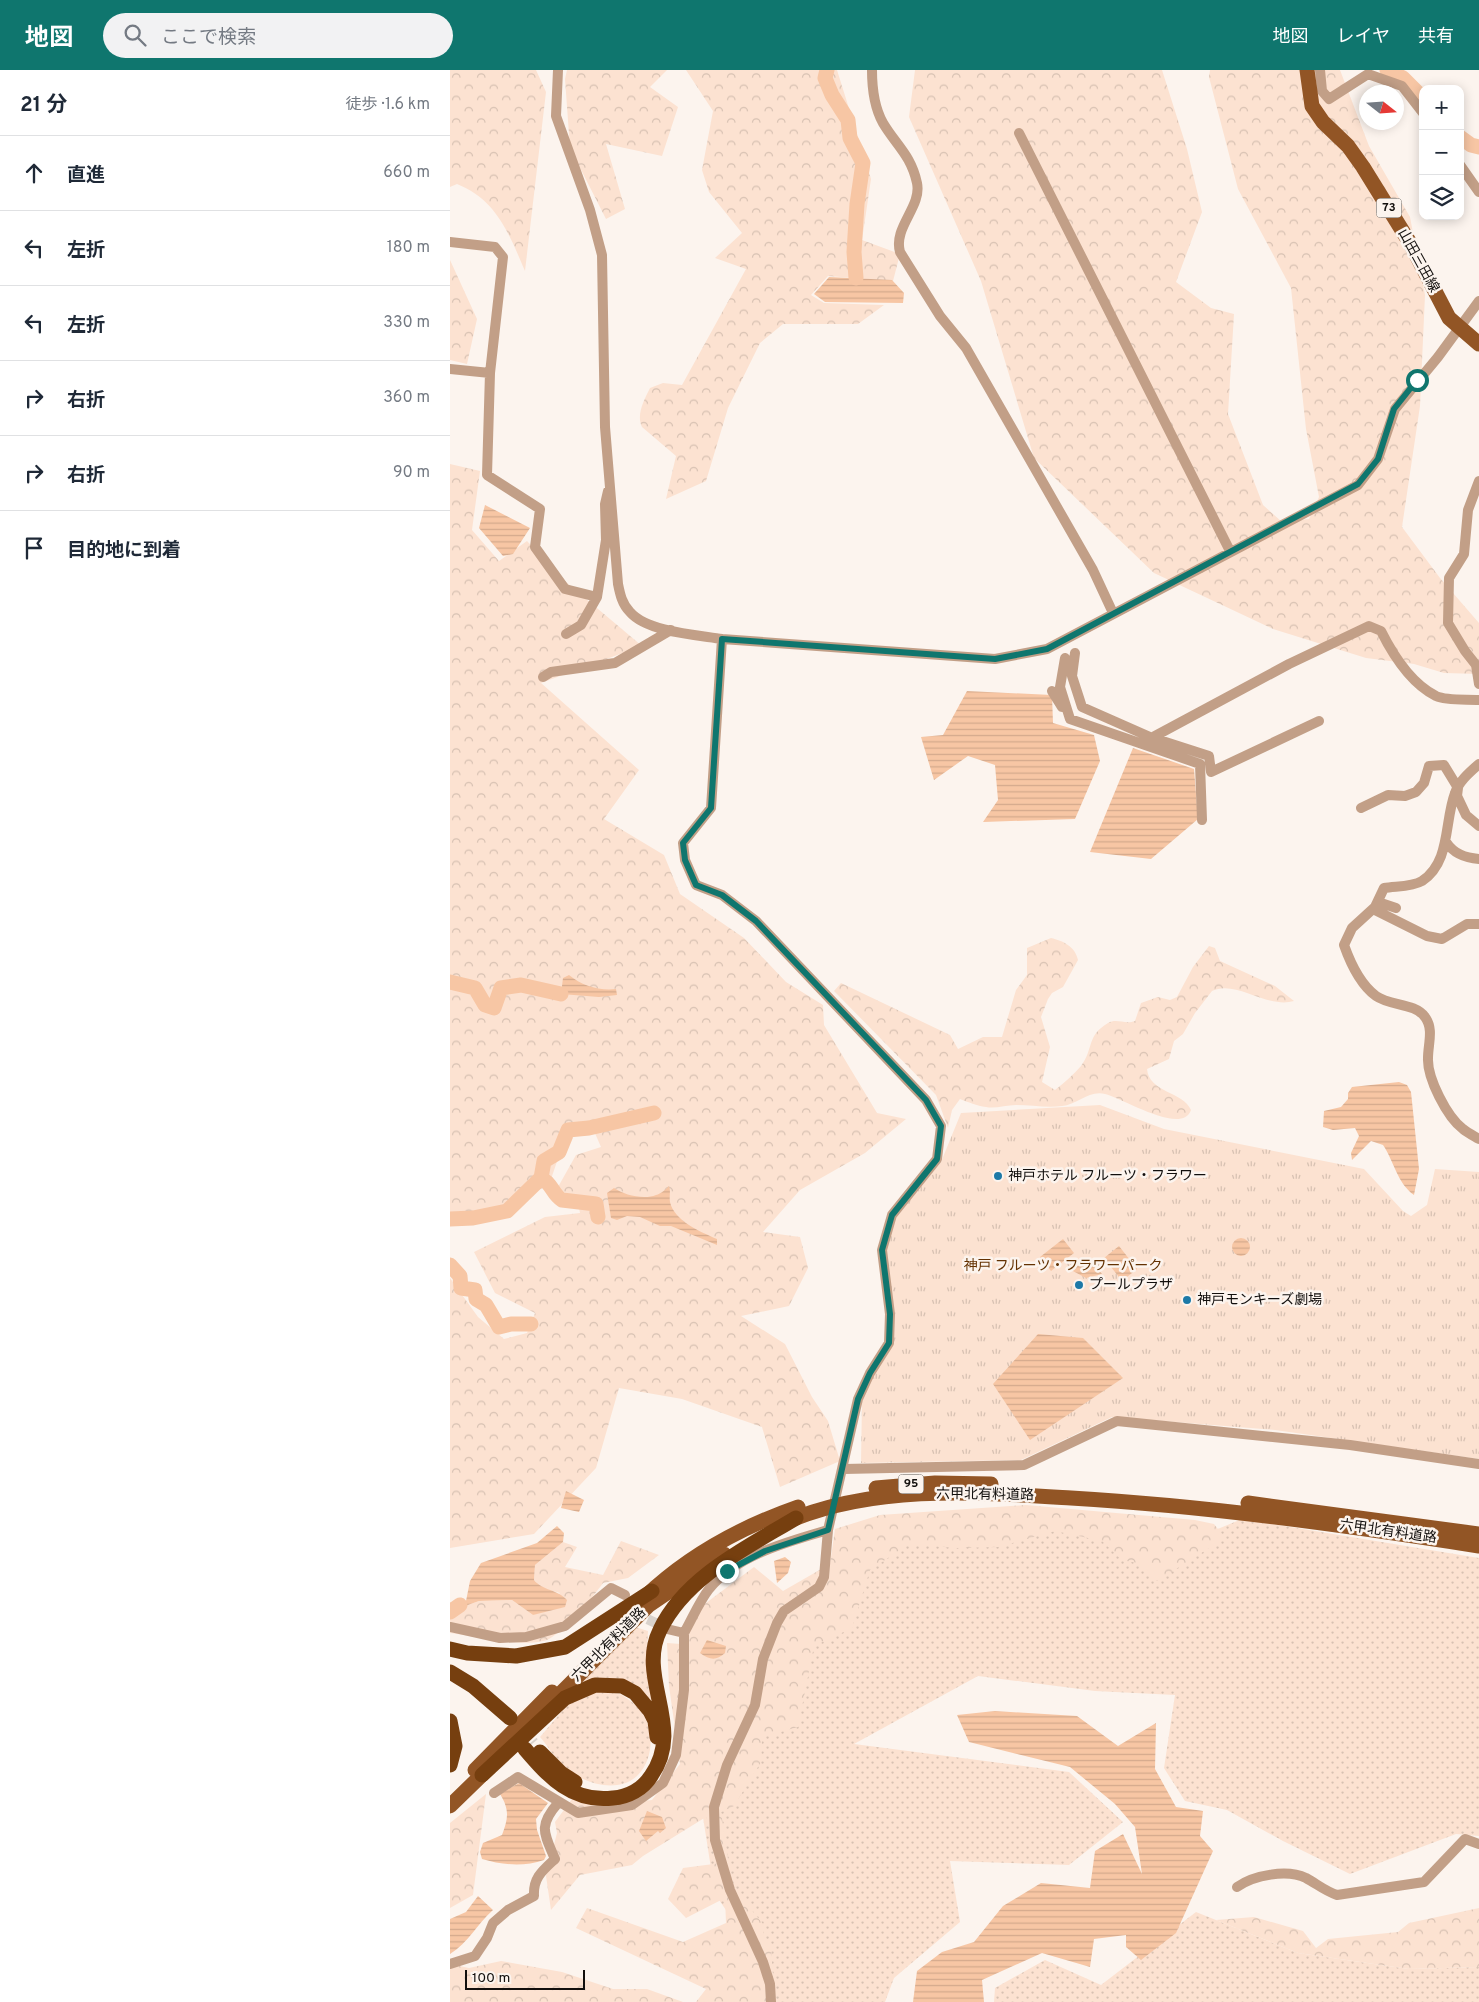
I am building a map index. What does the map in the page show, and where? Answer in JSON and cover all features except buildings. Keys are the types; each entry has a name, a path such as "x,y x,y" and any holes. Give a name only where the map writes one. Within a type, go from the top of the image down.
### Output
{"highway":[{"path":"482,1775 565,1698 595,1685 622,1686 635,1693 650,1711 657,1734 657,1745 652,1759 643,1774 636,1780 610,1790 591,1788 561,1773 528,1746 552,1780 570,1791 590,1797 607,1799 621,1797 636,1791 648,1781 658,1767 665,1745 665,1721 654,1670 654,1655 659,1631 668,1616 695,1586 731,1558 796,1518"},
{"path":"450,1649 467,1653 516,1656 565,1647 652,1591"},
{"path":"450,1672 474,1686 507,1722 450,1680"},
{"path":"450,1721 455,1746 450,1765"}],"main road":[{"name":"山田三田線","path":"1307,70 1312,106 1323,122 1348,146 1363,166 1410,243 1449,318 1458,328 1479,344"},
{"name":"六甲北有料道路","path":"450,1793 652,1591 690,1560 725,1538 761,1520 852,1491 897,1485 934,1483 992,1484 1139,1492 1309,1509 1479,1534"},
{"name":"六甲北有料道路","path":"450,1806 649,1605 733,1548 796,1518 852,1501 895,1496 991,1494 1202,1508 1307,1520 1479,1546"}],"street":[{"path":"558,70 556,116 590,210 602,255 603,378 618,584 621,599 628,611 639,621 671,630 722,639 995,659 1047,649 1358,484 1378,459 1394,409 1438,357 1479,301"},
{"path":"872,70 874,99 883,122 907,154 918,185 897,244 900,252 940,316 966,348 1093,570 1113,614"},
{"path":"1320,70 1322,91 1329,99 1368,74 1402,86 1419,108"},
{"path":"1019,133 1230,551"},
{"path":"1464,171 1479,192"},
{"path":"450,242 495,246 503,258 490,373 486,475 540,510 535,547 565,589 597,596"},
{"path":"450,369 490,373"},
{"path":"1479,481 1468,510 1464,554 1449,578 1448,623 1465,651 1476,664 1479,684"},
{"path":"566,634 581,625 597,596 606,540 605,504 610,482"},
{"path":"1146,740 1369,626 1381,631 1390,650 1411,677 1437,696 1479,700"},
{"path":"543,677 551,672 616,664 671,630"},
{"path":"722,639 711,808 683,843 685,860 696,885 722,895 756,921 926,1100 941,1126 937,1159 892,1215 882,1250 890,1314 889,1343 870,1373 858,1399 843,1473 829,1526 822,1582 812,1593 784,1611 777,1623 763,1659 755,1705 727,1766 714,1807 715,1840 730,1890 763,1962 770,1984 772,2002"},
{"path":"1070,719 1060,687 1070,655 1072,676 1082,706 1146,740 1200,764 1202,820"},
{"path":"1052,691 1070,719 1209,756 1211,772 1319,721"},
{"path":"1479,764 1458,788 1448,817 1446,842 1433,871 1421,882 1384,888 1375,905 1347,936 1344,945 1348,956 1368,988 1377,997 1420,1012 1425,1016 1430,1027 1428,1060 1438,1092 1452,1117 1462,1128 1479,1140"},
{"path":"1361,808 1388,795 1405,796 1416,792 1424,783 1429,766 1444,765 1458,788 1457,796 1466,815 1479,826"},
{"path":"1446,842 1452,850 1468,858 1479,859"},
{"path":"1375,905 1396,908"},
{"path":"1375,905 1427,936 1442,939 1467,924 1479,924"},
{"path":"843,1473 1024,1465 1118,1421 1350,1445 1479,1464"},
{"path":"494,1793 518,1777 578,1813 632,1805 663,1782 676,1755 684,1690 684,1633 708,1590 727,1571 765,1551 829,1526"},
{"path":"450,1627 500,1638 526,1637 565,1626 611,1588 625,1595"},
{"path":"667,1629 684,1633"},
{"path":"450,1964 475,1956 487,1938 493,1923 508,1910 534,1896 533,1886 537,1877 555,1859 543,1830 547,1816 558,1802"},
{"path":"1237,1887 1277,1874 1305,1878 1324,1891 1337,1895 1424,1882 1465,1839 1479,1844"}],"green space":[{"path":"450,70 536,70 546,92 525,271 507,231 492,209 471,191 457,184 450,187"},
{"path":"567,70 667,70 650,87 678,107 662,156 606,144 625,209 606,219 570,148 565,79"},
{"path":"686,70 837,70 871,179 862,240 900,254 893,281 828,276 811,295 824,303 884,305 858,324 783,324 760,343 728,408 706,481 666,499 676,456 642,427 640,413 643,402 650,388 663,383 682,385 746,269 715,258 742,233 709,192 702,170 713,111"},
{"path":"915,70 1162,70 1187,149 1202,212 1176,282 1211,308 1234,314 1228,414 1263,505 1282,522 1309,519 1319,497 1306,429 1291,288 1238,189 1209,77 1210,70 1340,70 1359,120 1359,130 1363,130 1369,146 1410,217 1425,295 1420,406 1402,527 1440,578 1479,623 1479,674 1444,673 1414,664 1366,658 1273,629 1154,573 1034,458 981,281 909,117"},
{"path":"450,260 477,319 467,364 450,360"},
{"path":"450,464 480,471 472,530 499,561 527,541 566,582 642,646 541,683 639,770 604,819 664,855 680,894 744,938 786,982 823,1005 824,1025 877,1113 906,1119 865,1153 800,1190 763,1232 800,1237 808,1268 789,1306 741,1316 785,1344 812,1397 828,1421 840,1461 780,1487 762,1427 682,1399 619,1388 596,1468 534,1534 450,1548 450,1278 478,1317 504,1339 527,1333 535,1313 495,1293 474,1252 545,1217 580,1213 578,1203 558,1187 576,1155 601,1147 594,1131 566,1135 549,1185 482,1216 450,1223"},
{"path":"1051,938 1068,945 1074,951 1078,960 1063,987 1052,993 1048,999 1041,1017 1050,1047 1042,1082 1055,1090 1081,1066 1088,1054 1093,1038 1101,1028 1111,1022 1135,1021 1141,1003 1158,997 1170,1000 1177,997 1193,967 1209,946 1215,948 1220,961 1275,986 1294,1001 1273,1001 1231,989 1221,988 1212,991 1195,1013 1183,1034 1174,1041 1169,1059 1147,1069 1149,1077 1154,1083 1187,1104 1191,1110 1185,1117 1176,1119 1165,1117 1099,1093 1067,1105 1056,1107 1016,1105 989,1107 976,1105 960,1099 952,1110 948,1128 936,1095 834,991 841,983 950,1035 958,1049 983,1037 1002,1037 1016,990 1027,975 1027,948"},
{"name":"神戸 フルーツ・フラワーパーク","path":"1100,1105 1164,1129 1364,1169 1403,1211 1411,1216 1427,1205 1435,1169 1479,1172 1479,1459 1275,1430 1112,1417 1021,1460 861,1463 862,1401 872,1375 891,1344 886,1249 895,1219 941,1162 961,1113"},
{"path":"1026,1505 1195,1520 1214,1524 1225,1538 1157,1581 1142,1564 1122,1560 1102,1541 1055,1531 998,1547 956,1548 909,1544 870,1570 852,1628 814,1646 798,1727 762,1737 761,1762 734,1806 721,1812 732,1886 763,1924 764,1940 771,1949 775,2002 696,2002 706,1989 576,1928 587,1908 683,1942 726,1923 725,1898 686,1918 668,1899 683,1868 721,1863 706,1817 643,1856 632,1865 580,1875 551,1910 546,1876 557,1833 555,1822 572,1799 595,1806 652,1800 680,1764 669,1686 667,1643 681,1644 690,1615 754,1567 783,1591 830,1564 835,1529 880,1515"},
{"path":"985,1519 1186,1542 1242,1519 1479,1558 1479,1836 1456,1834 1350,1874 1283,1841 1227,1810 1185,1801 1164,1768 1175,1695 1095,1691 978,1676 854,1744 1069,1772 1123,1822 1069,1865 950,1861 960,1922 894,1978 885,2002 756,2002 758,1957 715,1894 700,1798 890,1525"},
{"path":"621,1541 659,1555 628,1578 603,1583 570,1622 549,1639 528,1643 450,1633 450,1602 465,1606 479,1601 512,1600 533,1615 560,1593 541,1588 534,1580 535,1565 563,1542 577,1547 565,1567 603,1575"},
{"path":"635,1627 648,1631 646,1666 657,1708 608,1680 580,1682"},
{"path":"597,1691 617,1693 625,1697 640,1710 649,1728 650,1748 644,1767 630,1781 621,1784 600,1785 580,1778 561,1764 540,1737 569,1703"},
{"path":"486,1794 473,1895 450,1908 450,1823"},
{"path":"1479,1908 1479,1967 1409,1969 1298,1953 1216,1920 1254,1917 1303,1931 1316,1948 1328,1939 1398,1932 1409,1923"},
{"path":"1196,1912 1298,1953 1409,1969 1479,1967 1479,2002 994,2002 995,1988 1045,1960 1101,1985"},
{"path":"501,1961 562,1972 613,1989 647,1989 683,2002 450,2002 450,1964 469,1968"}],"shaded area":[{"path":"829,277 892,280 904,293 903,303 825,302 814,294"},
{"path":"485,505 530,528 513,554 503,556 479,528"},
{"path":"967,691 1052,695 1053,723 1094,735 1100,761 1075,819 983,822 998,800 995,765 968,756 934,780 921,737 943,735"},
{"path":"1133,748 1194,769 1198,819 1151,859 1090,852"},
{"path":"569,975 591,987 616,989 617,995 599,997 561,994 563,978"},
{"path":"1399,1082 1407,1085 1411,1092 1419,1169 1414,1195 1400,1178 1383,1145 1371,1141 1352,1160 1351,1153 1359,1136 1355,1128 1333,1130 1323,1127 1324,1111 1341,1107 1348,1099 1348,1093 1352,1087"},
{"path":"669,1186 670,1202 677,1215 689,1225 717,1239 717,1245 671,1226 660,1226 640,1217 627,1216 617,1220 611,1218 607,1193 614,1188 629,1195 646,1197 660,1194"},
{"path":"1237,1238 1245,1238 1250,1243 1248,1254 1237,1256 1232,1251 1232,1243"},
{"path":"1063,1239 1074,1253 1051,1271 1040,1257"},
{"path":"1119,1246 1137,1269 1122,1281 1104,1258"},
{"path":"1086,1260 1088,1263 1092,1261 1102,1274 1086,1278 1071,1270"},
{"path":"1038,1334 1083,1338 1123,1378 1030,1440 993,1384"},
{"path":"566,1491 584,1500 579,1512 561,1508"},
{"path":"557,1526 564,1533 563,1542 535,1565 534,1580 538,1584 563,1596 567,1600 565,1607 533,1615 512,1600 479,1601 465,1606 470,1581 481,1563 537,1543"},
{"path":"785,1557 791,1562 788,1573 777,1583 774,1561"},
{"path":"707,1640 726,1646 725,1653 713,1659 700,1653"},
{"path":"995,1711 1077,1716 1118,1746 1156,1723 1155,1769 1176,1807 1203,1811 1200,1836 1213,1851 1176,1933 1141,1960 1126,1947 1126,1935 1094,1939 1090,1967 1042,1953 982,1980 984,2002 913,2002 917,1971 942,1952 974,1942 1003,1906 1041,1883 1090,1888 1095,1851 1123,1834 1142,1874 1135,1827 1115,1804 1070,1767 969,1742 957,1715"},
{"path":"519,1783 548,1803 536,1819 537,1830 546,1856 544,1860 521,1864 497,1863 482,1859 480,1852 483,1843 502,1835 506,1824 507,1810 500,1794"},
{"path":"647,1811 662,1817 666,1828 660,1833 658,1831 646,1841 639,1831"},
{"path":"478,1896 493,1910 462,1944 450,1954 450,1919 466,1912"}],"waterway":[{"path":"827,70 825,78 832,95 848,120 850,138 863,163 857,204 854,252 856,278"},
{"path":"1387,70 1403,78 1419,94"},
{"path":"1464,140 1471,145 1479,147"},
{"path":"450,982 475,988 485,1005 494,1008 501,988 521,985 561,994"},
{"path":"450,1219 473,1218 507,1211 541,1178 544,1161 559,1152 568,1130 589,1128 654,1113"},
{"path":"541,1178 548,1183 562,1200 596,1204 598,1217"},
{"path":"450,1265 460,1276 461,1288 475,1290 476,1299 486,1305 499,1327 511,1324 531,1324"},
{"path":"450,1612 460,1605"}],"tunnel":[{"path":"637,1609 645,1618 666,1628"},
{"path":"516,1725 532,1744"}],"place":[{"name":"神戸ホテル フルーツ・フラワー","path":"998,1176"},
{"name":"プールプラザ","path":"1079,1285"},
{"name":"神戸モンキーズ劇場","path":"1187,1300"}],"route":[{"path":"727,1571 765,1551 828,1530 844,1469 858,1399 870,1373 889,1343 890,1314 882,1250 892,1215 921,1182 937,1159 941,1126 926,1100 756,921 722,895 696,885 685,860 683,843 711,808 722,639 995,659 1047,649 1358,484 1378,459 1394,409 1417,380"}]}
